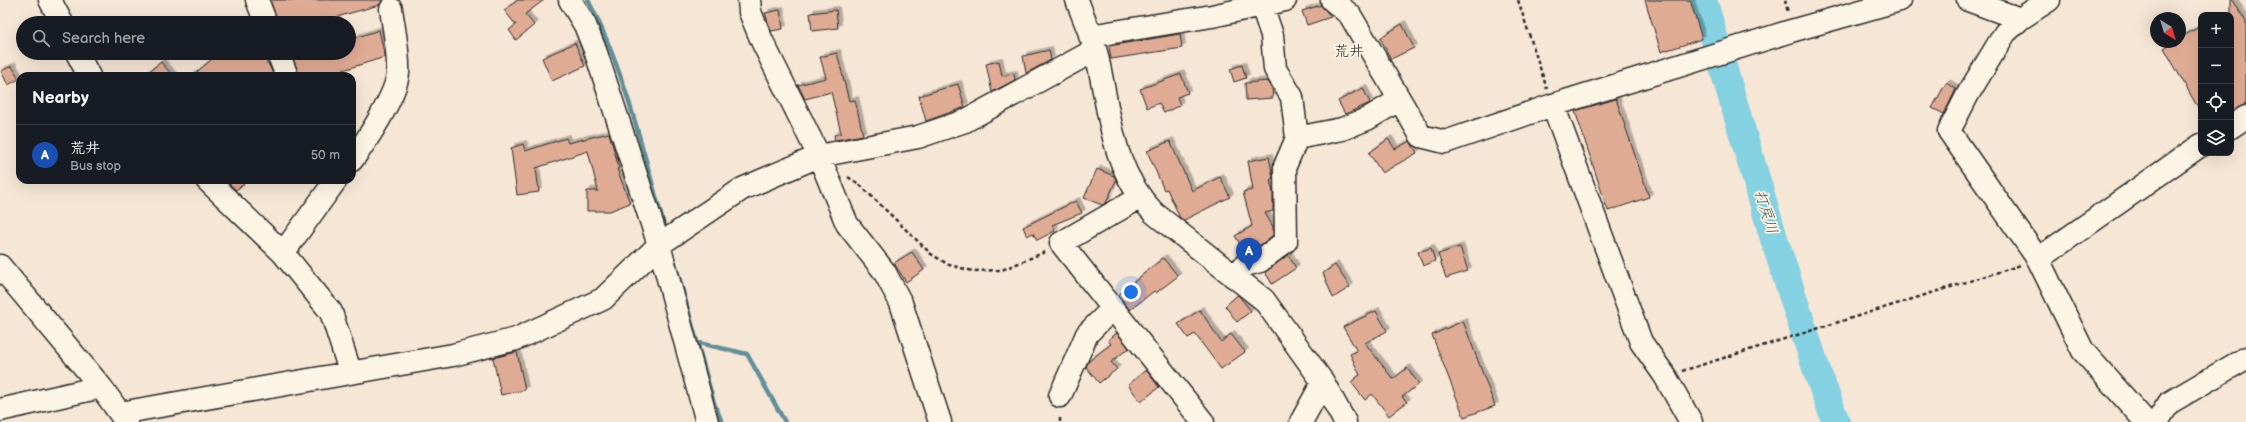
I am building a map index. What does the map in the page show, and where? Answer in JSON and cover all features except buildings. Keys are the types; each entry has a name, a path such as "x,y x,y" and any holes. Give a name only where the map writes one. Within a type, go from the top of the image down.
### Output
{"street":[{"path":"50,0 58,16"},
{"path":"257,0 263,16"},
{"path":"570,0 585,25 595,50 659,245 707,422"},
{"path":"749,0 750,12 762,41 819,156 848,224 884,271 901,303 940,422"},
{"path":"1077,0 1093,43 1116,150 1125,173 1139,198 1154,213 1264,300 1323,382 1345,422"},
{"path":"0,266 101,387 123,417 350,371 453,355 516,339 603,299 659,245 742,189 819,156 918,137 965,121 1093,43 1212,16 1261,3 1285,0"},
{"path":"1332,0 1350,15 1421,136 1445,142 1553,105 1717,54 1900,0"},
{"path":"1968,0 2020,19"},
{"path":"2049,0 2020,19 2006,33 1968,94 1949,131 2038,259 2083,351 2146,422"},
{"path":"1233,276 1245,266 1260,261 1286,241 1285,166 1297,138 1292,97 1274,69 1272,35 1261,3"},
{"path":"356,154 383,113 398,75 397,52 391,9"},
{"path":"81,60 87,72"},
{"path":"281,60 285,72"},
{"path":"1297,138 1342,129 1367,119 1399,100"},
{"path":"1553,105 1641,342 1665,376 1691,422"},
{"path":"2234,125 2246,117"},
{"path":"2038,259 2198,147"},
{"path":"211,184 283,253 331,312 350,371"},
{"path":"283,253 333,184"},
{"path":"1139,198 1061,242 1112,309 1203,422"},
{"path":"1060,396 1087,334 1112,309"},
{"path":"2157,422 2169,402 2246,358"},
{"path":"1301,422 1323,382"},
{"path":"0,410 101,387"}],"path":[{"path":"1518,0 1553,105"},
{"path":"842,173 860,185 931,254 948,265 973,271 1002,270 1037,256 1061,242"},
{"path":"1665,376 1799,336 2038,259"}],"waterway":[{"path":"588,0 613,55 623,83 665,229"},
{"name":"打戻川","path":"1703,0 1775,242 1819,377 1836,422"},
{"path":"674,259 714,403 722,422"},
{"path":"699,343 747,354 785,422"}],"place":[{"name":"荒井","path":"1249,271"}],"district":[{"name":"荒井","path":"1349,51"}]}
